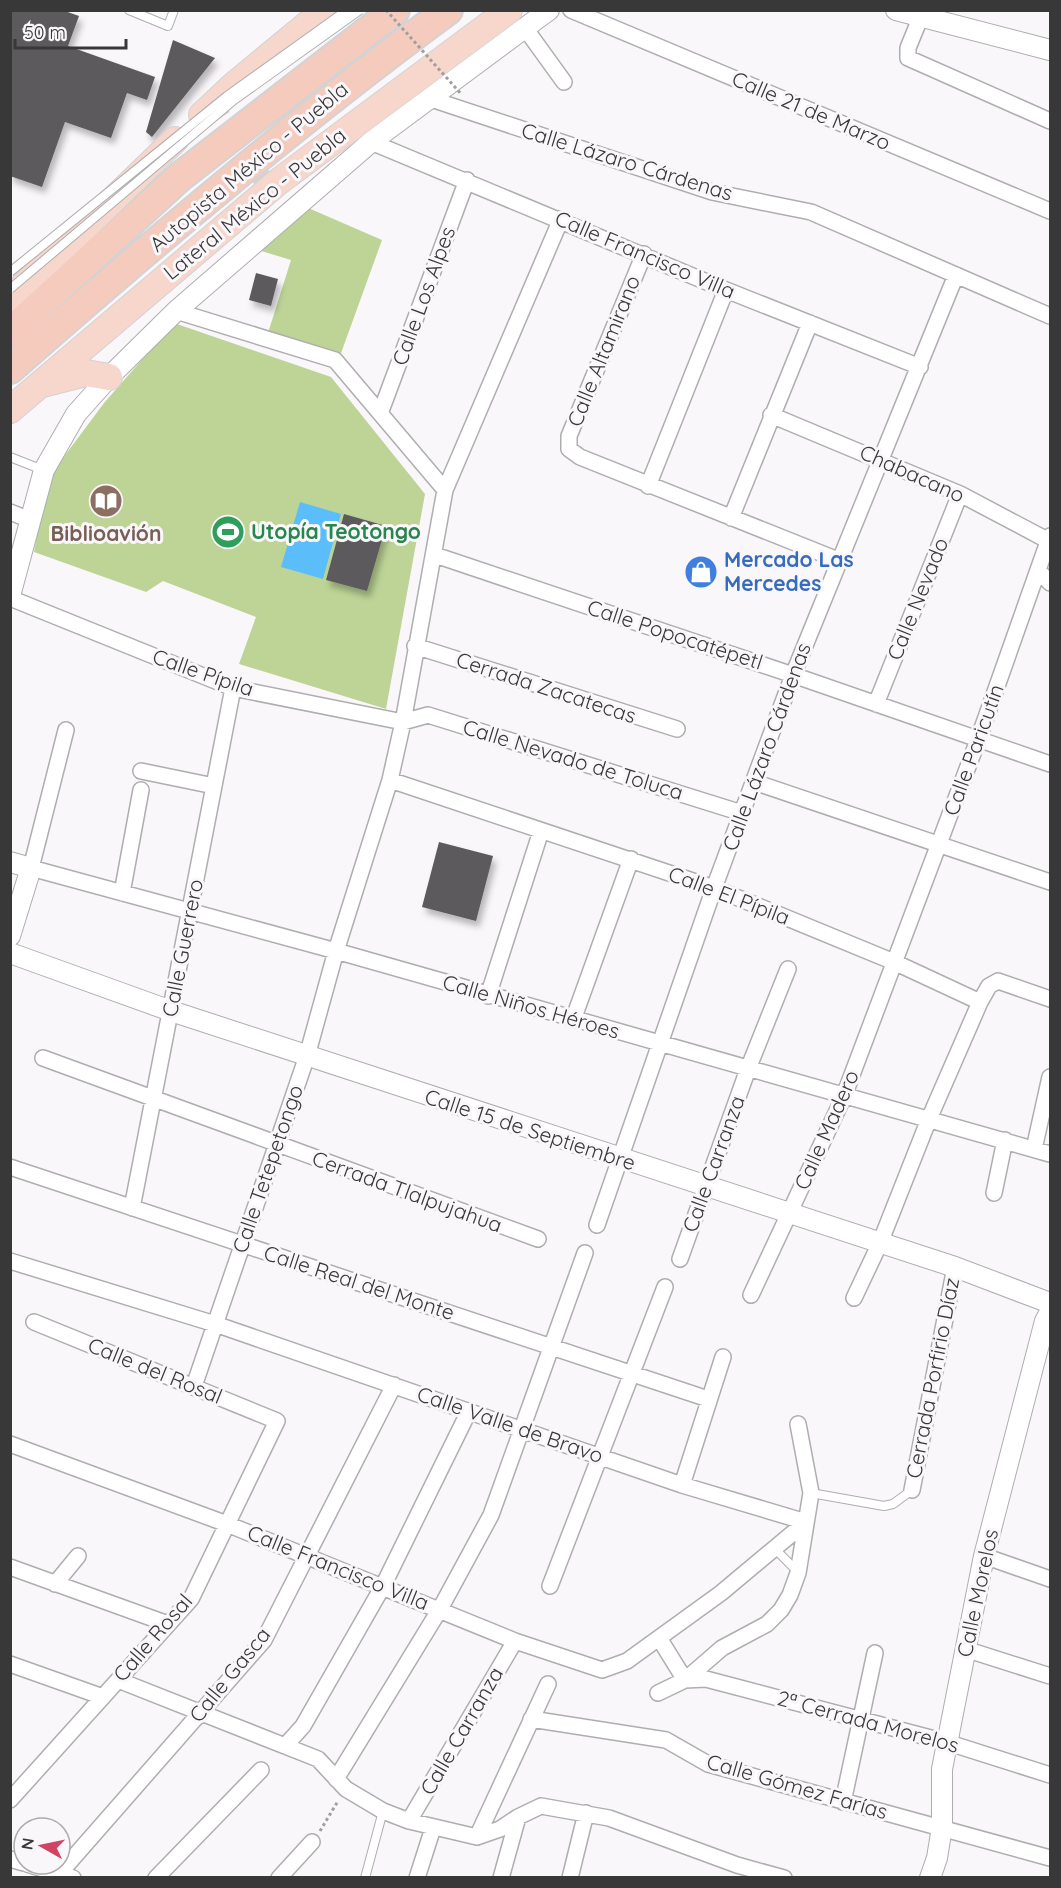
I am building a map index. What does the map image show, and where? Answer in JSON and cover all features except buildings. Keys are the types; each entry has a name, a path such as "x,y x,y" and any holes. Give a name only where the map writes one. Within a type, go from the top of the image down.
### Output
{"highway":[{"path":"10,298 234,85 325,10"},
{"name":"Autopista México - Puebla","path":"10,332 181,176 394,10"},
{"name":"Autopista México - Puebla","path":"10,369 346,85 448,10"},
{"name":"Lateral México - Puebla","path":"10,410 278,182 517,19"},
{"path":"40,385 86,373 109,376"}],"street":[{"path":"210,101 219,83 308,10"},
{"path":"10,597 44,470 76,414 109,376 282,207 431,99 517,19 549,10"},
{"name":"Calle 21 de Marzo","path":"571,10 1050,209"},
{"path":"896,10 1050,50"},
{"path":"921,16 908,48 908,58 1050,121"},
{"path":"517,19 564,82"},
{"name":"Calle Lázaro Cárdenas","path":"431,99 712,192 812,212 1050,316"},
{"name":"Calle Francisco Villa","path":"371,142 561,219 726,290 920,367"},
{"name":"Calle Los Alpes","path":"381,411 467,180"},
{"name":"Calle Tetepetongo","path":"194,1386 307,1056 336,951 390,780 404,722 445,490 561,219"},
{"name":"Calle Altamirano","path":"644,254 569,436 569,448 580,458 648,486"},
{"name":"Calle Lázaro Cárdenas","path":"597,1225 714,888 793,675 956,275"},
{"path":"726,290 648,486 838,560"},
{"path":"176,311 335,360 381,411 445,490"},
{"path":"731,518 810,323"},
{"name":"Chabacano","path":"771,415 960,494 1050,538"},
{"name":"Calle Nevado","path":"876,704 960,494"},
{"path":"10,512 30,520"},
{"name":"Calle Paricutín","path":"894,962 978,740 1050,538"},
{"name":"Calle Popocatépetl","path":"435,555 1050,764"},
{"path":"1038,570 1050,583"},
{"name":"Calle Pípila","path":"10,597 233,688 404,722"},
{"name":"Cerrada Zacatecas","path":"416,646 676,729"},
{"name":"Calle Guerrero","path":"132,1208 233,688"},
{"name":"Calle Nevado de Toluca","path":"404,722 428,715 742,813"},
{"path":"10,936 31,868 66,730"},
{"path":"141,771 214,786"},
{"name":"Calle El Pípila","path":"390,780 714,888 894,962 980,1002"},
{"path":"754,782 1050,882"},
{"path":"122,893 141,790"},
{"path":"488,996 541,831"},
{"path":"573,1020 631,859"},
{"name":"Calle Niños Héroes","path":"10,862 336,951 1050,1154"},
{"name":"Calle 15 de Septiembre","path":"10,953 171,1011 619,1160 880,1243 1050,1303"},
{"name":"Calle Madero","path":"751,1295 844,1096 894,962"},
{"name":"Calle Carranza","path":"680,1259 748,1069 788,969"},
{"path":"854,1298 880,1243 928,1119 989,986 998,981 1050,999"},
{"path":"43,1058 155,1098"},
{"path":"1034,1149 1050,1077"},
{"name":"Cerrada Tlalpujahua","path":"155,1098 276,1145 538,1239"},
{"path":"994,1193 1005,1140"},
{"name":"Calle Real del Monte","path":"10,1167 708,1399"},
{"path":"341,1784 491,1515 520,1428 585,1253"},
{"name":"Calle Valle de Bravo","path":"10,1261 215,1324 682,1485 806,1522"},
{"name":"Cerrada Porfirio Díaz","path":"912,1490 955,1268"},
{"path":"550,1586 602,1457 665,1287"},
{"name":"Calle Morelos","path":"930,1878 938,1858 942,1827 942,1769 946,1742 984,1556 1045,1321 1050,1312"},
{"name":"Calle del Rosal","path":"34,1322 277,1421"},
{"path":"682,1485 723,1358"},
{"name":"Calle Gasca","path":"72,1869 264,1640 394,1385"},
{"path":"285,1746 303,1726 383,1586 470,1411"},
{"name":"Calle Rosal","path":"10,1800 191,1599 277,1421"},
{"path":"658,1693 685,1680 722,1648 767,1624 781,1610 790,1595 798,1573 811,1493 798,1424"},
{"name":"Calle Francisco Villa","path":"10,1444 227,1524 515,1641 602,1670 627,1661 659,1638 721,1593 773,1547 806,1522"},
{"path":"56,1584 78,1556"},
{"path":"984,1556 1050,1579"},
{"path":"10,1568 168,1624"},
{"path":"659,1638 685,1680"},
{"name":"Calle Carranza","path":"409,1821 515,1641"},
{"path":"965,1649 1050,1676"},
{"path":"843,1802 875,1653"},
{"path":"10,1664 103,1697"},
{"name":"2ª Cerrada Morelos","path":"685,1680 706,1679 946,1742 1050,1774"},
{"path":"118,1680 318,1759 341,1784 383,1811 409,1821 477,1837 500,1829 523,1813 541,1806 609,1818 737,1865 784,1878"},
{"path":"477,1837 548,1684"},
{"name":"Calle Gómez Farías","path":"531,1719 666,1740 708,1764 1050,1858"},
{"path":"156,1878 261,1770"},
{"path":"501,1878 523,1813"},
{"path":"570,1878 586,1813"},
{"path":"417,1878 433,1828"},
{"path":"279,1878 312,1842"}],"lane":[{"path":"129,10 168,26 174,10"},
{"path":"10,272 227,96 347,10"},
{"path":"10,289 234,100 360,10"},
{"path":"10,457 44,470"},
{"name":"Cerrada Porfirio Díaz","path":"811,1493 884,1506 893,1504 912,1490"},
{"path":"773,1547 798,1573"},
{"path":"365,1878 383,1811"}],"path":[{"path":"386,10 462,95"},
{"path":"312,1842 341,1784"}],"green space":[{"path":"306,207 382,240 340,356 268,333 291,260 258,250"},
{"name":"Utopía Teotongo","path":"174,323 331,377 425,494 386,709 239,664 256,617 163,581 146,592 34,552 41,512 52,477 60,462 104,403"}],"water":[{"path":"300,502 341,514 323,579 281,567"}],"tunnel":[{"path":"210,101 277,200"}],"place":[{"name":"Biblioavión","path":"106,501"},
{"name":"Utopía Teotongo","path":"228,532"},
{"name":"Mercado Las Mercedes","path":"701,572"}]}
